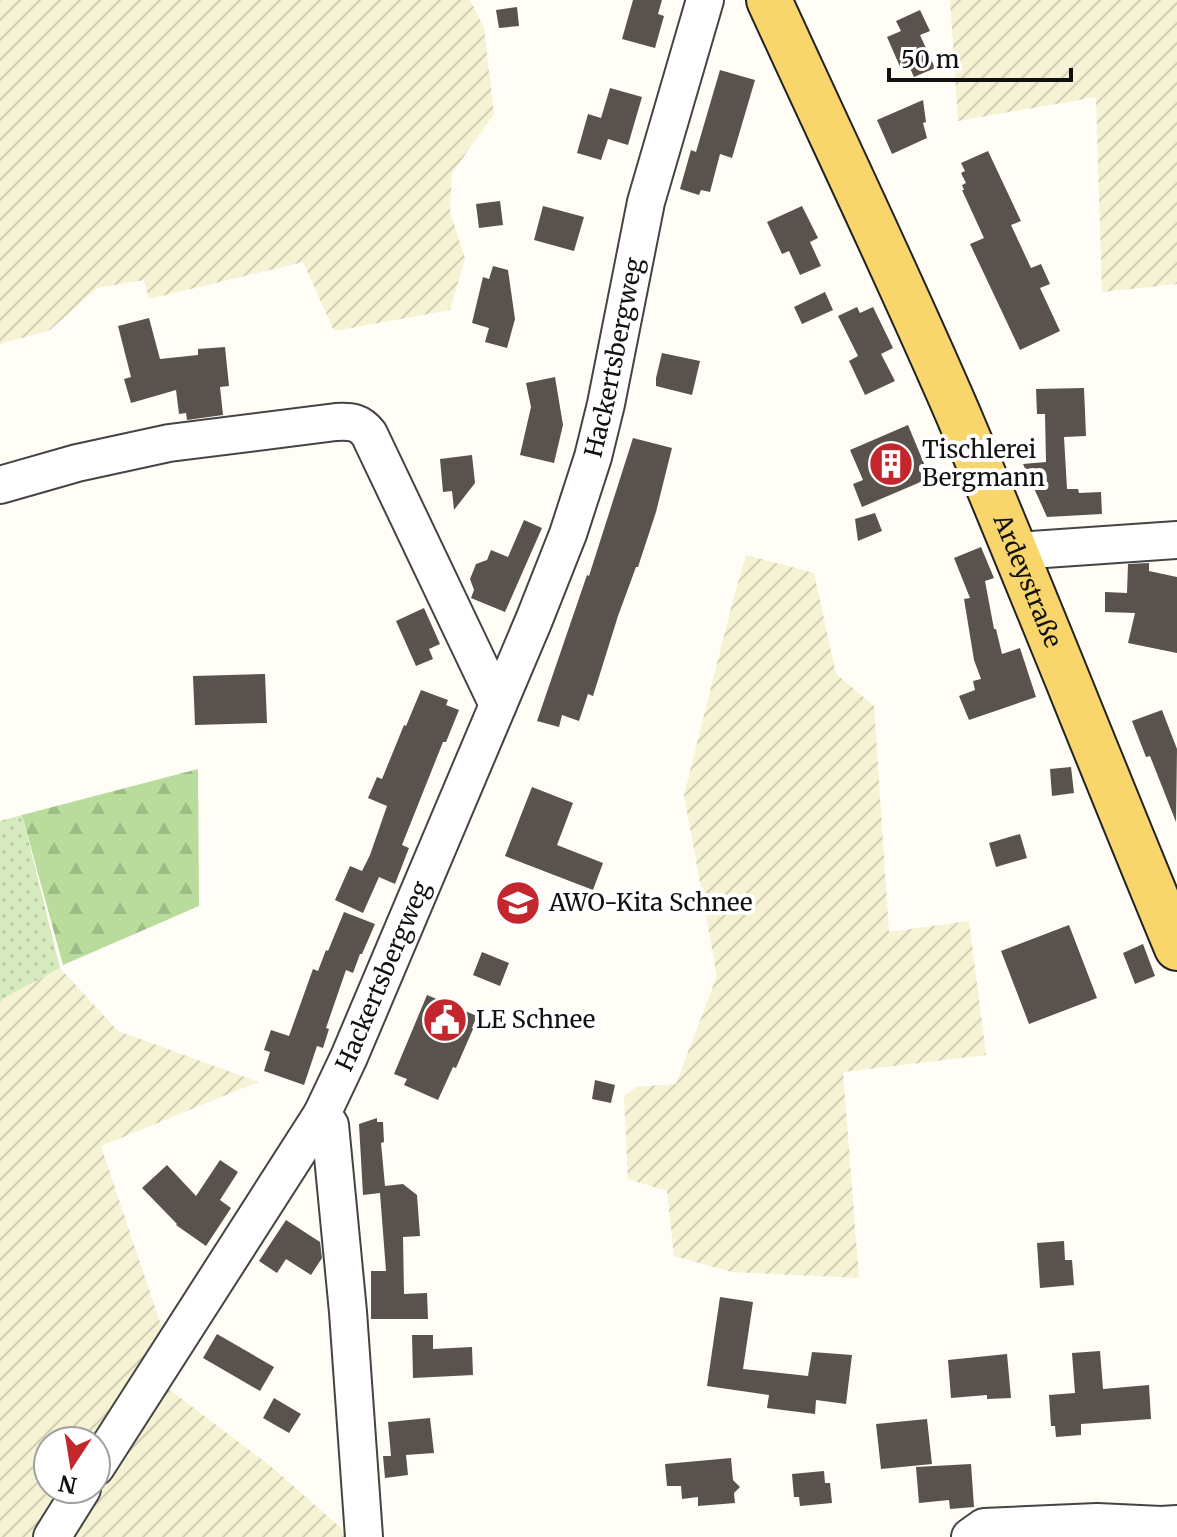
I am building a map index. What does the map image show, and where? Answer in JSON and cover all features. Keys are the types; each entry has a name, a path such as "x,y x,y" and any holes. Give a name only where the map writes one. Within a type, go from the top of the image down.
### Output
{"main road":[{"name":"Ardeystraße","path":"769,0 956,410 1177,948"}],"street":[{"name":"Hackertsbergweg","path":"112,1442 322,1114 498,705 568,534 593,457 646,202 705,0"},
{"path":"0,485 77,463 169,443 336,422 357,423 369,434 498,705"},
{"path":"1016,551 1177,540"},
{"path":"322,1114 330,1125 348,1312 364,1537"},
{"path":"52,1537 72,1505"},
{"path":"970,1537 984,1527 1097,1522 1177,1524"}],"shaded area":[{"path":"0,0 470,0 484,28 494,114 452,173 450,212 465,258 450,310 334,331 303,262 149,299 144,280 97,288 50,330 0,344"},
{"path":"950,0 1177,0 1177,284 1102,292 1096,97 958,121"},
{"path":"746,555 814,573 836,674 874,706 889,932 969,921 986,1055 843,1072 859,1278 732,1272 674,1256 667,1191 628,1179 624,1097 636,1087 676,1084 717,976 684,795"},
{"path":"60,968 118,1031 258,1082 101,1146 164,1334 154,1378 274,1469 351,1537 0,1537 0,1000"}],"green space":[{"path":"198,769 199,906 63,965 22,815"},
{"path":"22,815 60,968 0,1000 0,821"}],"building":[{"path":"633,0 662,0 658,14 664,16 655,48 622,39"},
{"path":"517,7 519,26 499,28 496,10"},
{"path":"920,10 930,31 920,35 935,68 914,77 909,66 901,69 887,37 901,31 896,21"},
{"path":"720,70 755,80 732,158 720,154 710,192 701,190 699,195 680,189 691,150 696,152"},
{"path":"610,88 642,97 628,145 608,139 601,160 577,153 588,114 601,118"},
{"path":"923,100 926,122 923,123 927,138 892,154 877,120"},
{"path":"988,151 1021,221 1011,225 1031,268 1041,264 1050,284 1040,288 1060,331 1020,350 970,244 984,238 962,190 962,185 966,183 961,173 965,171 961,163"},
{"path":"500,201 503,225 479,228 476,204"},
{"path":"543,206 584,217 574,251 534,240"},
{"path":"802,206 818,238 810,242 821,266 800,275 789,251 782,254 767,222"},
{"path":"493,266 508,270 515,319 507,348 485,342 489,328 472,323 483,277 489,279"},
{"path":"825,292 833,310 802,324 794,307"},
{"path":"857,307 860,313 873,307 893,348 881,354 895,381 865,395 849,361 858,356 838,316"},
{"path":"149,318 160,359 198,355 198,349 225,347 229,386 220,387 223,415 187,420 186,413 179,414 176,390 131,403 124,379 131,377 118,326"},
{"path":"662,353 700,361 692,395 656,386"},
{"path":"555,377 563,425 554,463 520,455 531,407 526,383"},
{"path":"1084,388 1086,436 1064,437 1067,489 1078,489 1079,493 1101,492 1102,514 1047,517 1023,464 1046,462 1045,414 1037,414 1036,389"},
{"name":"Tischlerei Bergmann","path":"908,425 930,478 862,507 853,484 863,480 850,450"},
{"path":"633,438 672,448 638,567 618,616 593,696 588,694 579,721 562,715 559,727 537,721 589,576"},
{"path":"472,455 475,483 454,510 452,491 443,492 440,459"},
{"path":"875,513 882,531 858,541 855,519"},
{"path":"524,520 542,528 505,612 471,598 474,590 470,579 476,564 487,560 491,550 508,557"},
{"path":"981,547 994,578 985,581 1002,654 1020,648 1036,697 969,720 959,696 975,690 973,681 981,679 974,660 964,599 970,598 954,558"},
{"path":"1149,563 1149,571 1177,577 1177,653 1128,643 1135,613 1105,612 1105,592 1127,593 1128,564"},
{"path":"424,608 440,644 429,649 433,659 416,666 396,621"},
{"path":"265,674 267,723 195,725 193,676"},
{"path":"421,690 448,700 446,705 459,710 402,845 409,848 395,884 379,877 363,913 335,900 350,866 362,871 370,855 387,806 368,798 377,777 382,779"},
{"path":"1162,710 1177,749 1176,822 1150,756 1146,757 1132,721"},
{"path":"1071,767 1074,793 1052,796 1050,769"},
{"path":"532,787 573,803 557,845 603,863 593,890 505,856"},
{"path":"1020,834 1027,858 996,867 989,843"},
{"path":"344,912 375,924 353,973 346,970 326,1028 329,1029 323,1048 317,1046 304,1085 264,1071 270,1052 264,1050 271,1030 289,1036 313,969 318,971"},
{"path":"1069,925 1097,998 1029,1024 1001,951"},
{"path":"1143,944 1155,976 1135,984 1123,953"},
{"path":"482,952 509,963 500,986 473,975"},
{"path":"427,995 477,1016 456,1068 453,1067 438,1100 404,1085 407,1079 394,1074"},
{"path":"595,1080 615,1085 611,1103 592,1099"},
{"path":"377,1118 377,1122 383,1122 384,1142 381,1143 385,1186 403,1184 417,1195 420,1236 403,1237 404,1294 427,1293 428,1319 371,1319 371,1271 386,1271 380,1193 363,1195 359,1124"},
{"path":"220,1160 238,1172 220,1200 231,1208 206,1246 176,1225 142,1188 167,1165 196,1196"},
{"path":"286,1220 320,1242 322,1258 311,1275 286,1259 277,1273 259,1261"},
{"path":"1064,1241 1065,1260 1072,1260 1074,1285 1040,1288 1037,1243"},
{"path":"720,1297 753,1302 743,1369 808,1376 812,1352 852,1355 846,1404 816,1400 815,1414 767,1408 769,1395 707,1386"},
{"path":"217,1334 274,1367 260,1391 203,1358"},
{"path":"412,1335 433,1335 433,1349 472,1347 473,1375 413,1378"},
{"path":"1100,1351 1103,1389 1149,1385 1151,1419 1081,1424 1081,1435 1056,1437 1055,1426 1051,1426 1049,1395 1075,1393 1072,1353"},
{"path":"1007,1354 1011,1398 987,1399 987,1395 951,1398 948,1360"},
{"path":"274,1398 301,1414 289,1433 263,1418"},
{"path":"430,1418 434,1453 406,1455 408,1475 385,1478 383,1456 391,1456 388,1422"},
{"path":"927,1419 932,1464 881,1469 876,1424"},
{"path":"731,1458 733,1480 740,1487 734,1493 735,1503 698,1506 698,1497 682,1499 681,1486 667,1486 665,1464"},
{"path":"971,1464 974,1507 950,1509 949,1500 919,1503 916,1467"},
{"path":"824,1471 825,1483 830,1483 832,1503 800,1506 799,1497 794,1497 792,1474"}],"place":[{"name":"Tischlerei Bergmann","path":"891,464"},
{"name":"AWO-Kita Schnee","path":"518,903"},
{"name":"LE Schnee","path":"445,1020"}]}
